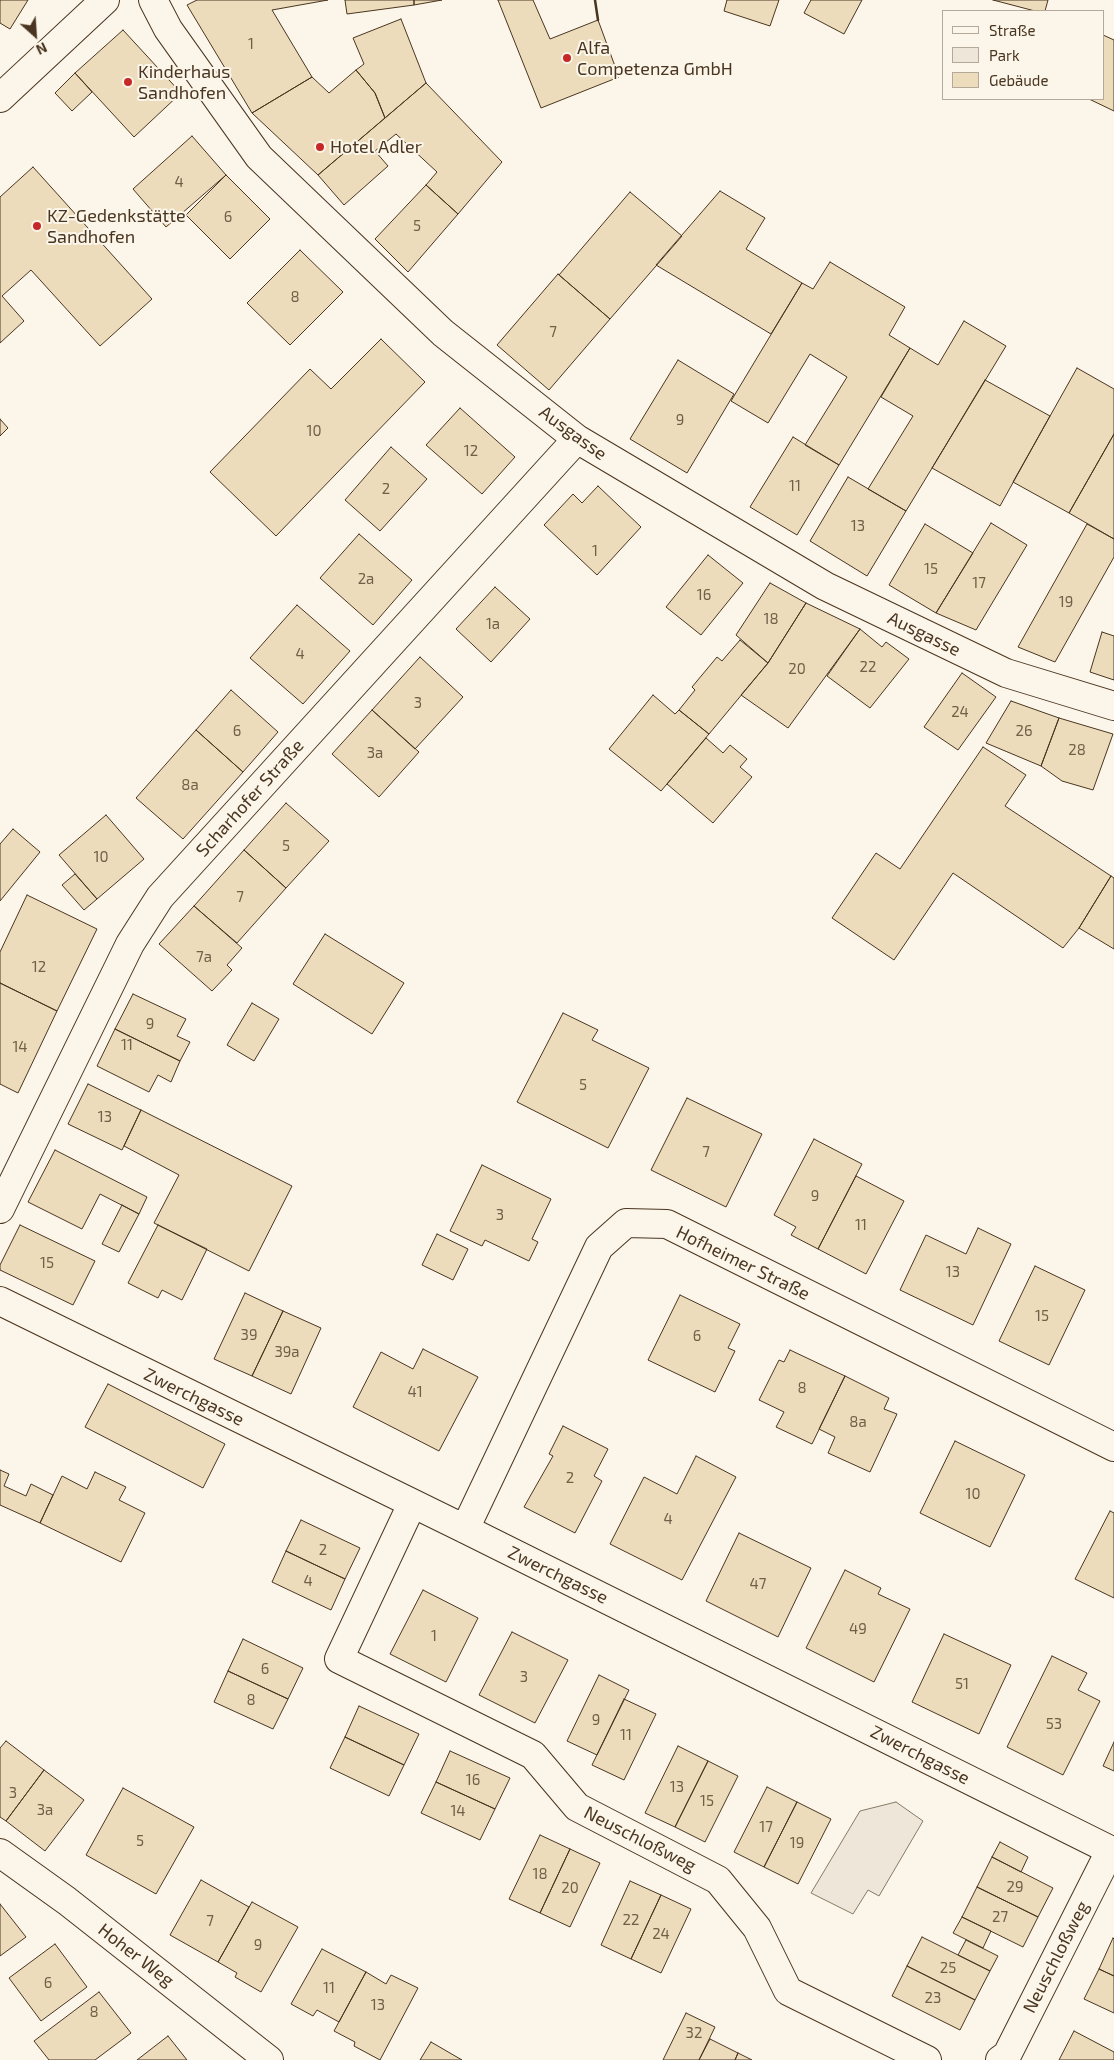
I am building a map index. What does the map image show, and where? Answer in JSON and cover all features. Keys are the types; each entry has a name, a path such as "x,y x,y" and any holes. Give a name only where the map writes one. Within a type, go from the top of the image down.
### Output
{"street":[{"path":"0,98 105,0"},
{"name":"Ausgasse","path":"153,0 168,29 259,157 443,333 577,439 825,586 1006,673 1114,706"},
{"name":"Scharhofer Straße","path":"0,1210 130,944 160,897 577,439"},
{"name":"Hofheimer Straße","path":"465,1529 599,1247 626,1223 666,1224 1114,1447"},
{"name":"Zwerchgasse","path":"0,1301 465,1529 1112,1852"},
{"name":"Neuschloßweg","path":"412,1504 339,1659 533,1755 577,1807 718,1880 757,1928 788,1991 927,2060"},
{"name":"Neuschloßweg","path":"1000,2060 1007,2055 1112,1852"},
{"name":"Hoher Weg","path":"0,1853 67,1901 269,2060"}],"green space":[{"path":"896,1802 923,1821 879,1896 868,1890 853,1914 811,1893 860,1811"}],"building":[{"path":"0,0 28,0 10,29 0,23"},
{"path":"197,0 328,0 272,10 312,77 252,113 187,5"},
{"path":"345,0 414,0 414,5 347,14"},
{"path":"414,0 442,0 414,5"},
{"name":"Alfa Competenza GmbH","path":"498,0 533,0 550,39 598,20 619,77 541,108"},
{"path":"727,0 779,0 770,26 724,11"},
{"path":"811,0 862,0 844,34 804,13"},
{"path":"993,0 1048,0 1045,10 1031,10"},
{"path":"401,19 426,83 385,118 375,93 356,70 364,64 353,38"},
{"name":"Kinderhaus Sandhofen","path":"123,30 181,93 134,137 75,73"},
{"path":"1104,35 1114,40 1114,111 1091,100 1104,100"},
{"name":"Hotel Adler","path":"356,70 375,93 385,118 318,175 252,113 312,77 329,93"},
{"path":"75,73 92,92 72,111 55,93"},
{"path":"426,83 502,162 458,214 426,185 437,172 396,134 375,151 388,166 344,205 318,175"},
{"path":"192,136 226,175 166,227 133,189"},
{"path":"33,167 152,299 100,346 31,270 2,296 24,321 0,343 0,197"},
{"path":"226,175 270,219 230,259 186,215"},
{"path":"426,185 458,214 408,272 375,239"},
{"path":"720,191 765,218 746,249 802,283 771,334 656,265"},
{"path":"630,192 682,236 610,319 559,275"},
{"path":"300,250 343,292 290,345 247,303"},
{"path":"830,262 905,307 889,335 910,348 839,465 805,445 847,377 810,354 768,423 731,401 802,283 813,289"},
{"path":"558,274 610,319 549,390 497,345"},
{"path":"964,321 1006,346 906,511 868,489 913,416 881,397 910,348 938,365"},
{"path":"381,339 425,382 276,536 210,472 310,369 331,389"},
{"path":"678,360 734,394 687,473 630,439"},
{"path":"1077,368 1114,389 1114,434 1069,513 1013,482"},
{"path":"985,380 1050,416 1000,506 932,468"},
{"path":"460,408 515,457 482,494 426,445"},
{"path":"0,419 8,428 0,436"},
{"path":"1114,434 1114,539 1069,513"},
{"path":"793,437 839,465 797,535 750,507"},
{"path":"391,447 427,479 380,531 345,500"},
{"path":"848,477 906,511 867,576 810,541"},
{"path":"598,486 641,527 597,575 544,525 573,494 582,503"},
{"path":"991,523 1027,545 976,630 936,613"},
{"path":"925,524 973,553 936,613 889,585"},
{"path":"1087,524 1114,539 1114,557 1055,662 1018,647"},
{"path":"359,534 412,580 373,625 320,578"},
{"path":"708,555 743,583 701,635 666,607"},
{"path":"770,583 806,603 768,663 736,635"},
{"path":"495,587 530,619 491,662 456,629"},
{"path":"806,603 860,629 788,728 741,695 768,663"},
{"path":"297,605 350,651 303,704 250,658"},
{"path":"860,629 882,647 886,642 909,659 870,708 827,676"},
{"path":"1102,632 1114,636 1114,680 1090,672"},
{"path":"740,640 768,663 709,734 679,710 695,690 692,687 717,657 722,661"},
{"path":"420,657 463,697 415,749 372,710"},
{"path":"962,673 996,697 958,750 924,727"},
{"path":"231,690 278,732 243,772 196,730"},
{"path":"653,695 675,714 679,710 709,734 661,791 609,749"},
{"path":"1011,701 1059,718 1041,766 986,743"},
{"path":"372,710 419,752 379,797 332,754"},
{"path":"1059,718 1113,734 1093,790 1062,781 1041,766"},
{"path":"196,730 243,772 183,839 136,798"},
{"path":"706,738 723,753 730,745 747,759 740,767 752,777 713,823 667,784"},
{"path":"983,747 1026,775 1005,806 1111,876 1079,928 1063,948 953,873 894,960 832,918 876,853 900,869"},
{"path":"286,803 329,841 286,888 244,850"},
{"path":"106,815 144,859 97,899 59,855"},
{"path":"13,829 40,852 0,901 0,844"},
{"path":"244,850 286,888 237,943 194,906"},
{"path":"75,874 97,899 84,910 62,885"},
{"path":"1111,876 1114,878 1114,949 1079,928"},
{"path":"27,895 97,929 57,1011 0,983 0,952"},
{"path":"194,906 242,948 227,965 232,970 212,991 159,944"},
{"path":"325,934 404,983 372,1034 293,984"},
{"path":"0,983 57,1011 18,1093 0,1084"},
{"path":"133,994 186,1019 177,1036 190,1042 180,1061 115,1029"},
{"path":"252,1003 279,1019 254,1061 227,1045"},
{"path":"563,1013 598,1030 592,1040 649,1068 608,1148 517,1102"},
{"path":"115,1029 180,1061 171,1082 158,1075 149,1092 97,1066"},
{"path":"88,1084 141,1110 122,1150 68,1124"},
{"path":"687,1098 762,1134 726,1207 651,1170"},
{"path":"141,1110 292,1186 249,1271 154,1223 179,1175 124,1146"},
{"path":"814,1139 862,1164 818,1249 791,1235 796,1227 774,1215"},
{"path":"55,1150 147,1197 139,1214 100,1194 82,1229 28,1202"},
{"path":"482,1165 551,1199 532,1239 538,1242 529,1261 485,1240 482,1246 450,1231"},
{"path":"856,1176 904,1201 866,1274 818,1249"},
{"path":"122,1205 139,1214 119,1252 102,1244"},
{"path":"20,1225 95,1261 73,1305 0,1270 0,1265"},
{"path":"158,1225 207,1249 182,1300 162,1290 158,1298 128,1283"},
{"path":"978,1228 1011,1244 973,1325 900,1290 926,1235 966,1254"},
{"path":"437,1234 468,1249 453,1280 422,1265"},
{"path":"1035,1266 1085,1290 1049,1365 999,1341"},
{"path":"245,1293 283,1311 252,1376 214,1359"},
{"path":"680,1295 740,1324 728,1348 735,1351 715,1392 648,1360"},
{"path":"283,1311 321,1328 291,1394 252,1376"},
{"path":"423,1349 478,1377 439,1451 353,1407 381,1352 413,1369"},
{"path":"790,1350 845,1376 812,1444 776,1427 784,1412 759,1400 779,1360 784,1362"},
{"path":"845,1376 889,1398 884,1409 897,1414 870,1472 828,1453 835,1437 819,1429"},
{"path":"108,1384 225,1444 203,1488 85,1427"},
{"path":"563,1426 608,1449 594,1476 602,1481 575,1533 524,1507 553,1456 549,1454"},
{"path":"955,1441 1025,1475 990,1547 920,1513"},
{"path":"696,1456 736,1477 682,1580 610,1544 644,1477 677,1494"},
{"path":"0,1470 9,1474 4,1486 26,1496 31,1484 53,1495 40,1523 0,1505"},
{"path":"95,1472 126,1487 119,1500 145,1513 121,1562 40,1523 62,1476 87,1489"},
{"path":"1110,1511 1114,1513 1114,1598 1075,1579"},
{"path":"301,1520 360,1548 345,1579 286,1551"},
{"path":"739,1533 811,1568 778,1637 706,1601"},
{"path":"286,1551 345,1579 331,1610 272,1582"},
{"path":"845,1570 881,1588 878,1594 910,1609 874,1682 806,1648"},
{"path":"423,1590 478,1618 446,1682 390,1654"},
{"path":"512,1632 568,1660 535,1723 479,1695"},
{"path":"944,1634 1011,1665 979,1734 912,1702"},
{"path":"243,1639 303,1668 288,1699 228,1671"},
{"path":"1052,1656 1087,1673 1078,1690 1100,1701 1063,1775 1007,1747"},
{"path":"228,1671 288,1699 273,1729 214,1702"},
{"path":"599,1675 629,1690 597,1755 567,1741"},
{"path":"624,1699 656,1714 624,1780 592,1765"},
{"path":"359,1706 419,1734 404,1765 345,1737"},
{"path":"345,1737 404,1765 389,1796 330,1768"},
{"path":"6,1741 44,1770 6,1821 0,1817 0,1748"},
{"path":"1114,1742 1114,1771 1103,1766"},
{"path":"678,1746 708,1761 675,1827 645,1813"},
{"path":"450,1751 510,1778 495,1809 436,1782"},
{"path":"708,1761 738,1776 705,1842 675,1827"},
{"path":"44,1770 84,1800 45,1851 6,1821"},
{"path":"436,1782 495,1809 480,1840 421,1813"},
{"path":"767,1787 797,1802 764,1867 734,1852"},
{"path":"123,1788 194,1827 156,1894 86,1855"},
{"path":"797,1802 831,1819 798,1884 764,1867"},
{"path":"540,1835 570,1849 540,1913 509,1899"},
{"path":"1000,1842 1028,1857 1021,1872 992,1857"},
{"path":"570,1849 600,1863 570,1927 540,1913"},
{"path":"992,1857 1053,1888 1038,1917 977,1887"},
{"path":"201,1880 249,1907 218,1962 170,1935"},
{"path":"630,1881 661,1895 631,1959 601,1945"},
{"path":"977,1887 1038,1917 1023,1947 962,1917"},
{"path":"661,1895 691,1909 661,1973 631,1959"},
{"path":"252,1902 298,1927 261,1992 235,1977 237,1973 218,1962"},
{"path":"0,1904 26,1937 0,1956"},
{"path":"962,1917 991,1931 983,1948 953,1933"},
{"path":"922,1937 990,1971 975,2000 907,1966"},
{"path":"1114,1939 1114,1976 1099,1969"},
{"path":"966,1940 998,1956 990,1971 958,1955"},
{"path":"55,1944 87,1987 41,2021 9,1978"},
{"path":"322,1949 366,1972 339,2022 317,2010 313,2016 291,2004"},
{"path":"907,1966 975,2000 960,2030 892,1996"},
{"path":"1099,1969 1114,1976 1114,2013 1084,1999"},
{"path":"366,1972 386,1984 391,1975 418,1988 380,2060 354,2046 355,2042 334,2031"},
{"path":"99,1992 131,2033 95,2060 49,2060 34,2041"},
{"path":"686,2013 715,2027 699,2060 663,2060"},
{"path":"1074,2031 1114,2052 1114,2060 1059,2060"},
{"path":"168,2036 187,2060 137,2060"},
{"path":"710,2039 738,2053 735,2060 699,2060"},
{"path":"431,2042 462,2060 420,2060"},
{"path":"738,2053 752,2060 735,2060"}],"wall":[{"path":"595,0 598,20"}],"place":[{"name":"Alfa Competenza GmbH","path":"567,58"},
{"name":"Kinderhaus Sandhofen","path":"128,82"},
{"name":"Hotel Adler","path":"320,147"},
{"name":"KZ-Gedenkstätte Sandhofen","path":"37,226"}]}
